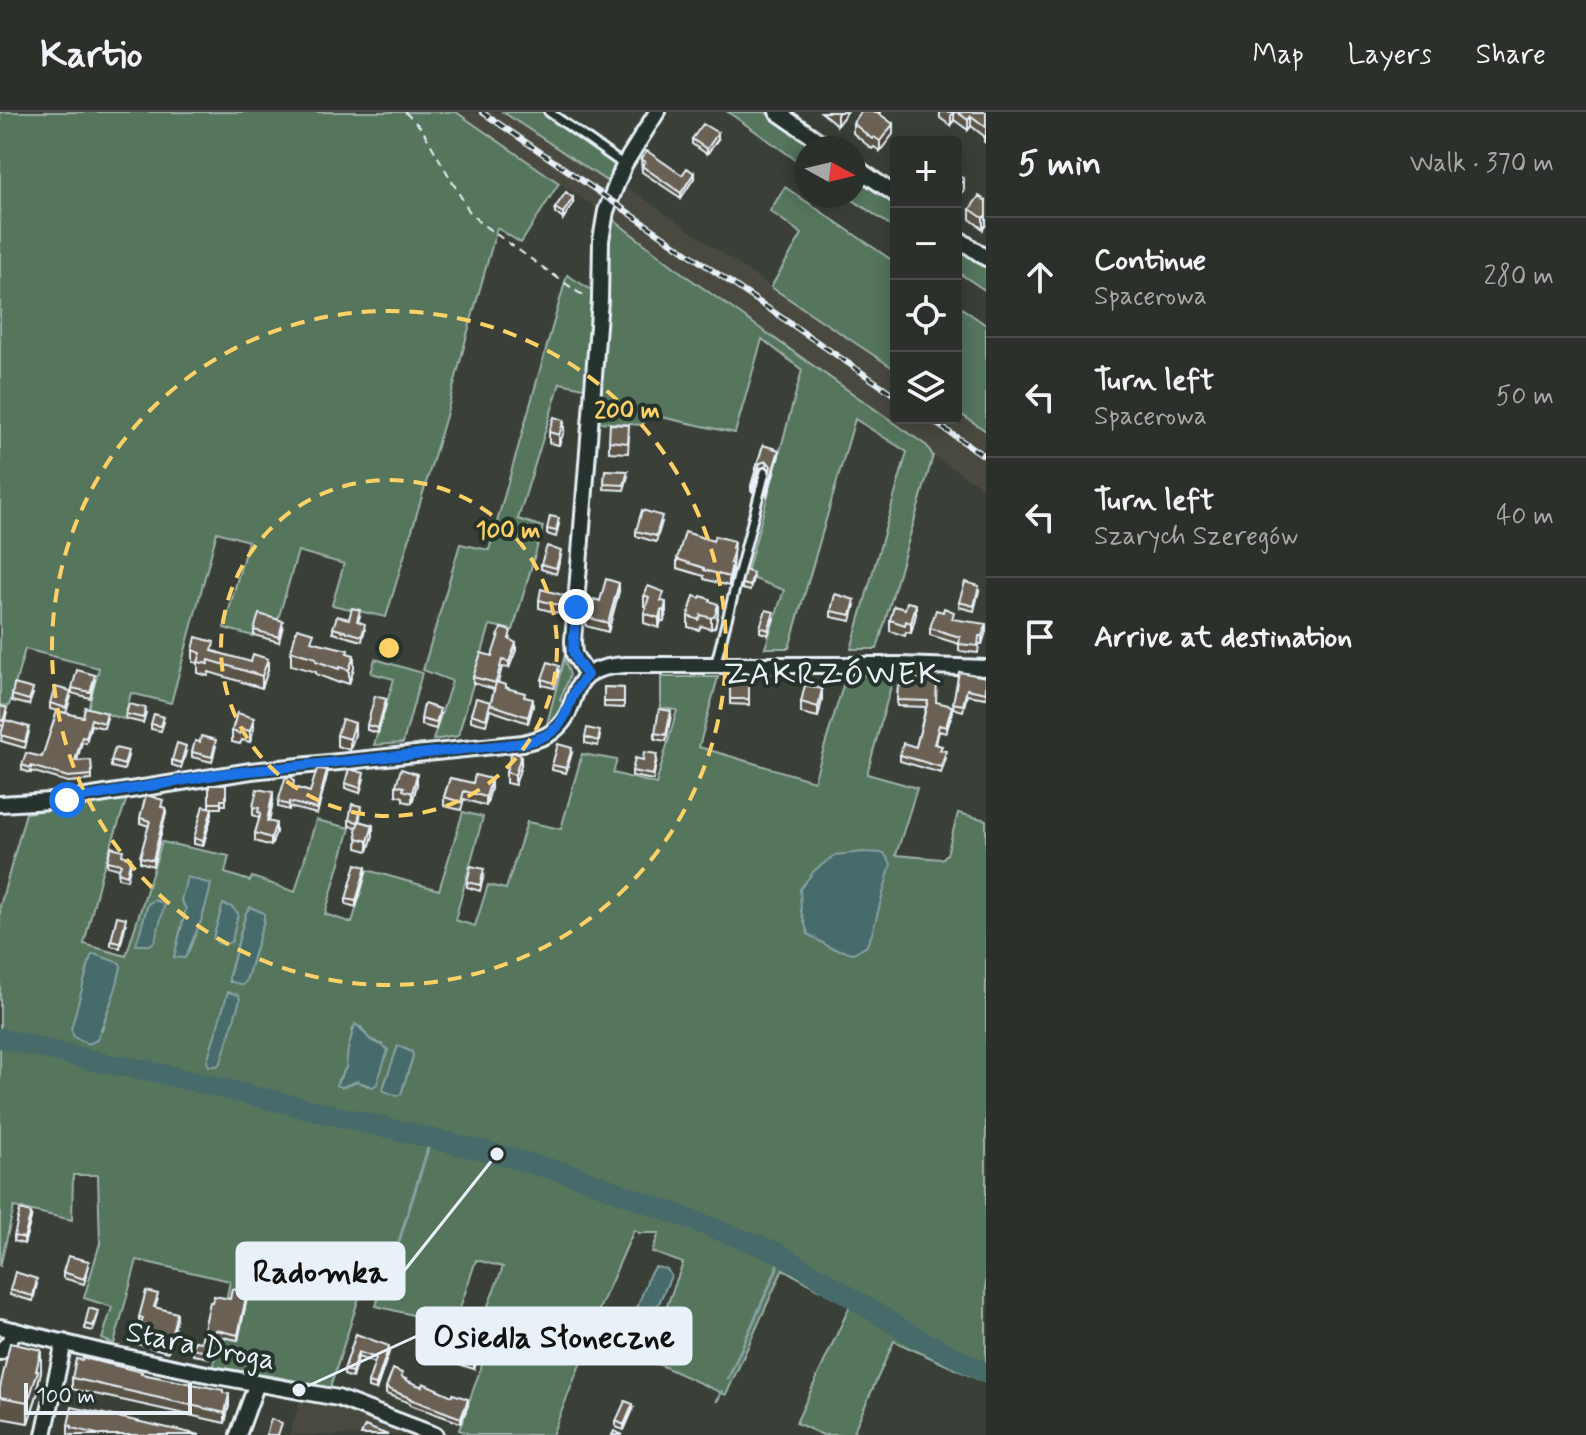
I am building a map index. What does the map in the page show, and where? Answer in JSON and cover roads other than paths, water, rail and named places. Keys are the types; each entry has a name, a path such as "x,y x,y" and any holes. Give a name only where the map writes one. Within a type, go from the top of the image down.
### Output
{"street":[{"path":"587,675 574,654 573,641 600,300 601,240 606,211 624,165 657,112"},
{"path":"777,112 812,136"},
{"path":"866,174 890,191"},
{"path":"962,241 986,258"},
{"path":"0,804 67,800 221,774 523,743 539,739 561,724 575,692 587,675 621,665 986,668"},
{"path":"0,1352 9,1342 7,1328"},
{"name":"Stara Droga","path":"7,1328 211,1375 338,1398 435,1435"},
{"path":"44,1435 64,1342"},
{"path":"238,1435 257,1383"}],"lane":[{"path":"549,112 624,165"},
{"path":"715,666 765,472"}],"water":[{"path":"884,853 891,864 872,934 866,947 853,953 831,948 808,934 801,911 800,889 815,870 835,855"},
{"path":"187,877 211,884 201,921 185,958 174,957 186,909 181,900"},
{"path":"154,900 163,903 164,907 155,941 150,945 136,945 148,904"},
{"path":"223,904 238,913 232,941 225,945 213,938"},
{"path":"250,907 264,913 264,920 243,985 229,981 229,977"},
{"path":"94,954 120,963 121,967 97,1040 88,1044 74,1037 71,1029"},
{"path":"228,992 239,995 240,1000 221,1062 217,1066 209,1066 207,1061"},
{"path":"355,1024 372,1041 388,1050 377,1084 373,1087 357,1081 342,1087 336,1085 346,1068"},
{"path":"398,1046 412,1052 413,1056 401,1094 397,1096 383,1089"},
{"path":"655,1267 667,1269 671,1276 648,1328 643,1330 633,1324 633,1319"}],"waterway":[{"path":"0,1038 497,1154 576,1176 779,1253 917,1338 986,1373"},
{"path":"386,1283 431,1139"},
{"path":"728,1379 776,1271 779,1253"},
{"path":"717,1401 722,1391"}],"railway":[{"path":"482,112 890,392"},
{"path":"937,424 986,457"}],"place":[{"name":"Radomka","path":"497,1154"},
{"name":"Osiedla Słoneczne","path":"299,1390"}],"district":[{"name":"ZAKRZÓWEK","path":"833,673"}]}
